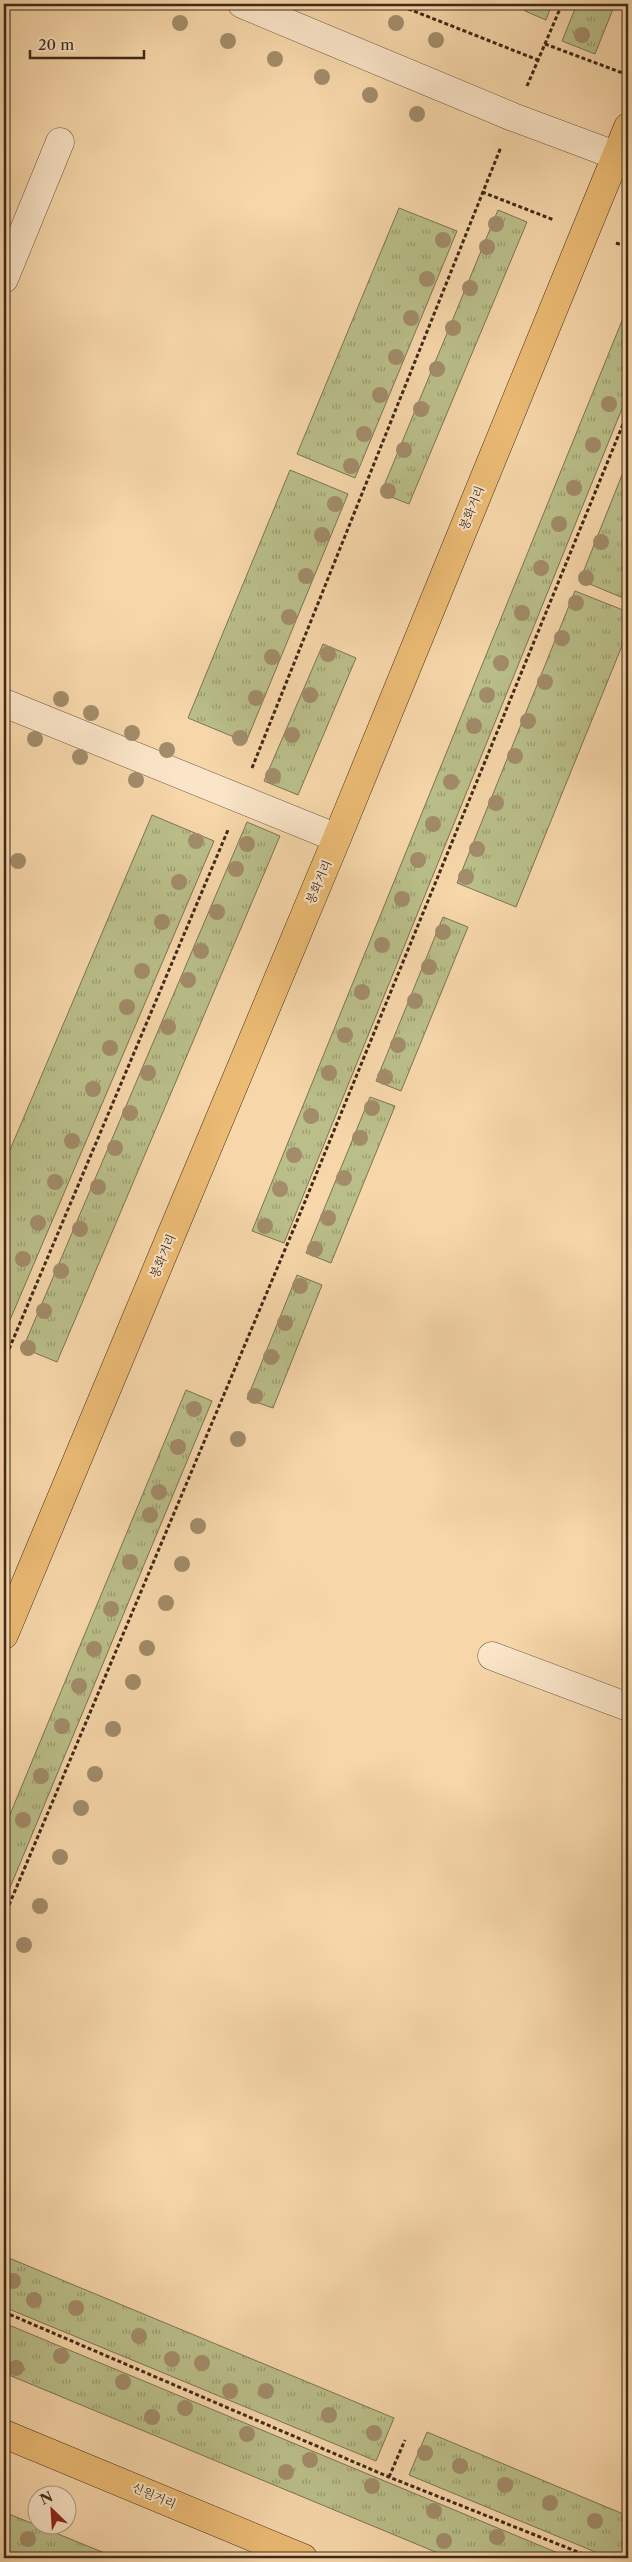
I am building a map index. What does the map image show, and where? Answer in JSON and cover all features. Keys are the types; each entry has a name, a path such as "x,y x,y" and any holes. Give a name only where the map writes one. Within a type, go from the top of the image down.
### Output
{"main road":[{"name":"봉화거리","path":"4,1636 622,158 628,127"},
{"name":"신원거리","path":"4,2434 303,2558"}],"street":[{"path":"242,4 514,118 622,158"},
{"path":"4,279 60,142"},
{"path":"4,703 337,838"},
{"path":"492,1656 628,1707"}],"path":[{"path":"396,4 538,60"},
{"path":"4,1361 240,798 514,118 562,4"},
{"path":"545,44 628,75"},
{"path":"4,1917 298,1221 628,412"},
{"path":"4,2312 389,2477 593,2558"},
{"path":"389,2477 405,2440"}],"green space":[{"path":"528,4 552,4 546,20 525,11"},
{"path":"577,4 615,4 595,54 562,41"},
{"path":"399,208 457,231 355,478 297,454"},
{"path":"498,210 527,222 409,504 381,493"},
{"path":"628,306 628,394 284,1243 252,1231"},
{"path":"628,460 628,600 580,580"},
{"path":"290,470 348,494 246,742 188,718"},
{"path":"575,591 628,612 628,631 516,907 457,883"},
{"path":"323,644 356,658 298,795 264,781"},
{"path":"152,815 214,841 4,1334 4,1164"},
{"path":"247,822 280,836 57,1362 23,1348"},
{"path":"443,917 468,927 401,1091 376,1081"},
{"path":"370,1097 395,1106 331,1263 306,1253"},
{"path":"297,1275 322,1285 273,1408 247,1399"},
{"path":"186,1390 212,1401 4,1902 4,1829"},
{"path":"4,2256 394,2418 376,2461 4,2307"},
{"path":"4,2323 570,2558 450,2558 4,2373"},
{"path":"427,2432 628,2516 628,2558 610,2558 409,2475"},
{"path":"4,2512 28,2522 28,2534 58,2534 117,2558 4,2558"}]}
